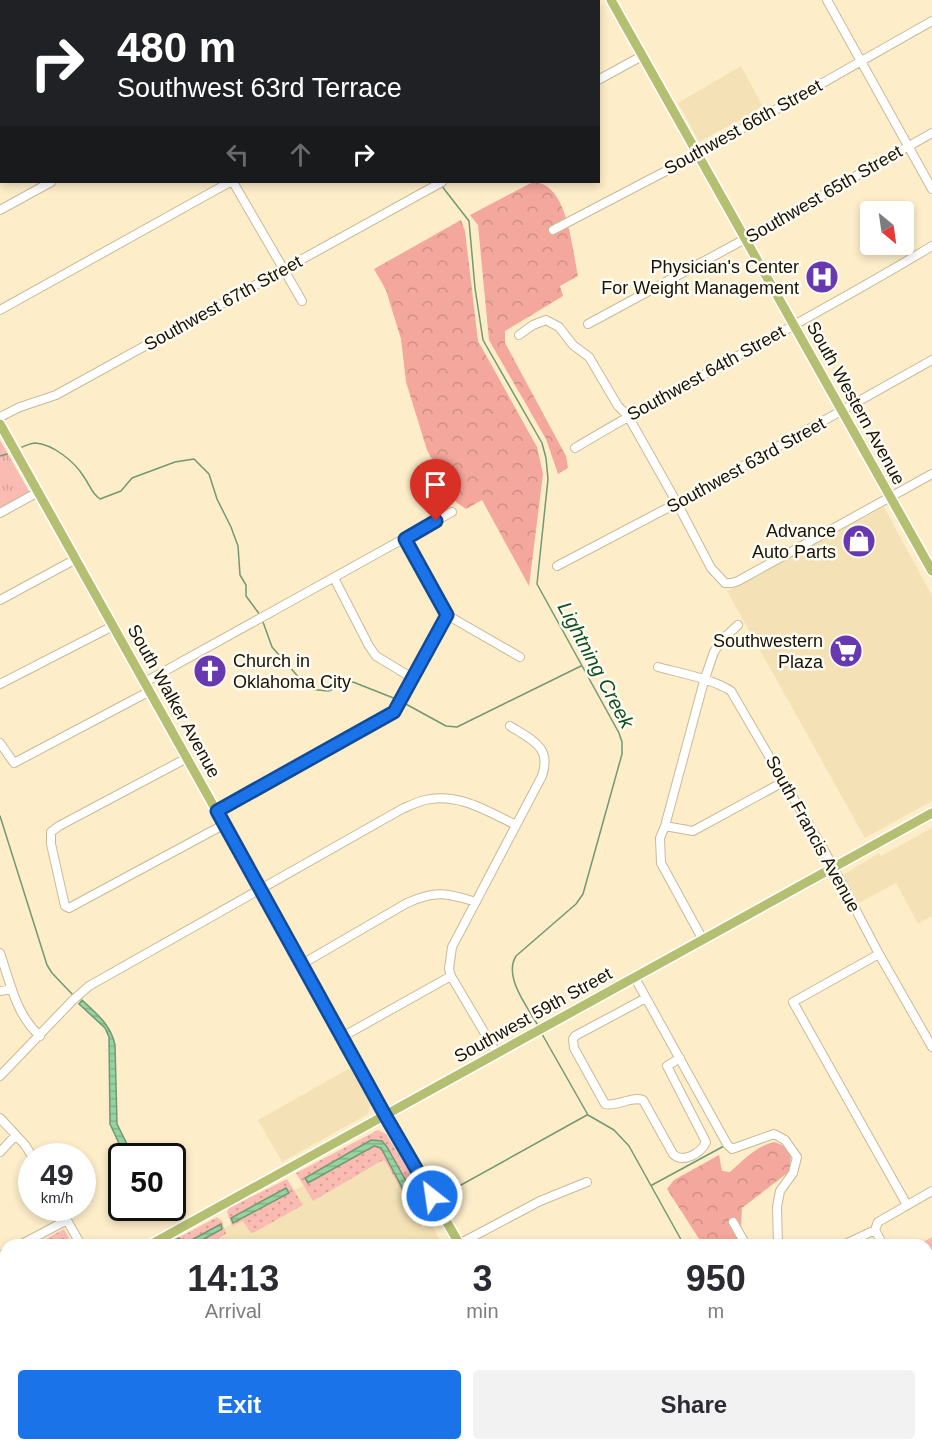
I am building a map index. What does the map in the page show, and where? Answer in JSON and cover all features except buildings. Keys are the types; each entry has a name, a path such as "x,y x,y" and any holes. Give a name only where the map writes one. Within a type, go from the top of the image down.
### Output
{"main road":[{"name":"South Western Avenue","path":"611,0 932,571"},
{"name":"South Walker Avenue","path":"0,424 456,1239"},
{"name":"Southwest 59th Street","path":"161,1239 932,813"}],"street":[{"path":"827,0 932,189"},
{"name":"Southwest 66th Street","path":"553,230 697,153 932,21"},
{"path":"600,79 642,56"},
{"name":"Southwest 65th Street","path":"588,324 745,239 932,133"},
{"path":"0,210 49,183"},
{"path":"0,310 230,183"},
{"path":"233,183 302,301"},
{"name":"Southwest 67th Street","path":"0,417 20,407 56,395 440,183"},
{"name":"Southwest 64th Street","path":"575,448 932,246"},
{"path":"519,335 533,325 546,320 558,327 573,345 589,357 618,406 628,416 711,568 725,583 732,584 738,581 932,474"},
{"name":"Southwest 63rd Street","path":"557,566 677,503 932,360"},
{"path":"0,513 38,492"},
{"path":"145,682 452,512"},
{"path":"405,539 447,615 520,657"},
{"path":"0,600 76,559"},
{"path":"334,578 376,656 414,679"},
{"path":"217,811 394,712 447,615"},
{"path":"703,940 661,863 660,838 714,652 723,639 738,625"},
{"path":"0,684 113,626"},
{"name":"South Francis Avenue","path":"658,667 704,681 718,682 731,690 833,867 932,1047"},
{"path":"0,743 14,763 150,692"},
{"path":"497,1054 449,969 452,947 546,765 546,756 533,741 510,726"},
{"path":"187,758 51,832 51,844 65,906 69,908 225,824"},
{"path":"665,826 693,831 784,781"},
{"path":"0,1076 89,986 402,809 423,800 453,798 480,807 516,825"},
{"path":"302,964 426,895 453,895 476,902"},
{"path":"0,953 24,1019 40,1036"},
{"path":"879,954 793,1002 907,1205"},
{"path":"342,1037 451,976"},
{"path":"635,978 732,1149 774,1134 785,1140 797,1157 793,1173 780,1191 777,1207 778,1239"},
{"path":"0,991 12,989"},
{"path":"646,998 575,1036 573,1043 605,1104 612,1105 637,1098 643,1100 678,1159 702,1149 706,1142 667,1066 680,1058"},
{"path":"0,1118 24,1143"},
{"path":"0,1152 16,1135"},
{"path":"468,1239 540,1201 587,1182"},
{"path":"856,1239 875,1230 878,1221 932,1191"},
{"path":"32,1239 65,1221"},
{"path":"68,1221 78,1239"},
{"path":"733,1222 743,1239"},
{"path":"875,1230 880,1239"}],"shaded area":[{"path":"741,66 763,107 699,142 678,103"},
{"name":"Southwestern Plaza","path":"884,507 932,596 932,801 865,838 727,591"},
{"path":"932,828 932,916 918,924 896,883 857,904 843,875 879,853 881,856"},
{"path":"82,1000 103,1020 113,1038 117,1124 126,1143 119,1143 110,1124 109,1037 105,1028 79,1004"},
{"path":"350,1068 370,1104 368,1114 282,1162 258,1120"},
{"path":"371,1140 382,1141 387,1147 419,1204 428,1211 424,1213 414,1210 381,1148 374,1146 308,1183 305,1178"},
{"path":"381,1148 423,1228 431,1224 440,1239 204,1239 308,1183"},
{"path":"286,1188 289,1193 233,1223 231,1218"},
{"path":"221,1224 222,1229 204,1239 194,1239"}],"green space":[{"path":"531,183 537,183 545,185 554,193 566,219 578,276 560,286 563,296 505,331 505,343 566,456 568,468 558,474 546,439 489,340 478,225 470,215"},
{"path":"461,220 465,231 478,341 537,447 543,474 529,586 482,500 466,509 456,502 427,450 406,382 401,339 386,290 374,269"},
{"path":"0,440 30,493 0,509"},
{"path":"378,1130 386,1134 431,1207 430,1213 420,1218 416,1217 383,1160 313,1201 296,1173"},
{"path":"774,1142 785,1146 791,1152 790,1171 742,1208 741,1227 748,1239 699,1239 667,1189 674,1180 719,1155 722,1171 730,1172 756,1150"},
{"path":"287,1179 303,1205 253,1233 243,1221 232,1226 227,1212 229,1208"},
{"path":"217,1217 222,1221 226,1234 217,1239 176,1239"},
{"path":"64,1229 70,1239 46,1239"}],"waterway":[{"name":"Lightning Creek","path":"441,185 469,221 475,288 483,340 542,443 546,458 548,479 537,584 622,742 622,754 583,894 576,904 516,956 513,964 518,992 539,1027"},
{"path":"22,447 33,443 42,444 63,455 80,471 100,499 121,491 132,478 175,462 194,459 209,474 217,499 238,546 240,575 246,585 246,596 260,615"},
{"path":"0,456 7,454"},
{"path":"263,622 272,647 309,689 328,691 353,682 396,699"},
{"path":"404,703 446,726 457,727 581,666"},
{"path":"0,816 47,965 73,995"},
{"name":"Lightning Creek","path":"542,1034 588,1115 614,1130 629,1146 681,1239"},
{"path":"443,1195 587,1115"},
{"path":"652,1185 724,1146"}],"place":[{"name":"Physician's Center For Weight Management","path":"822,277"},
{"name":"Advance Auto Parts","path":"859,541"},
{"name":"Southwestern Plaza","path":"846,651"},
{"name":"Church in Oklahoma City","path":"210,671"}],"route":[{"path":"432,1196 217,811 394,712 447,615 405,539 436,521"}]}
